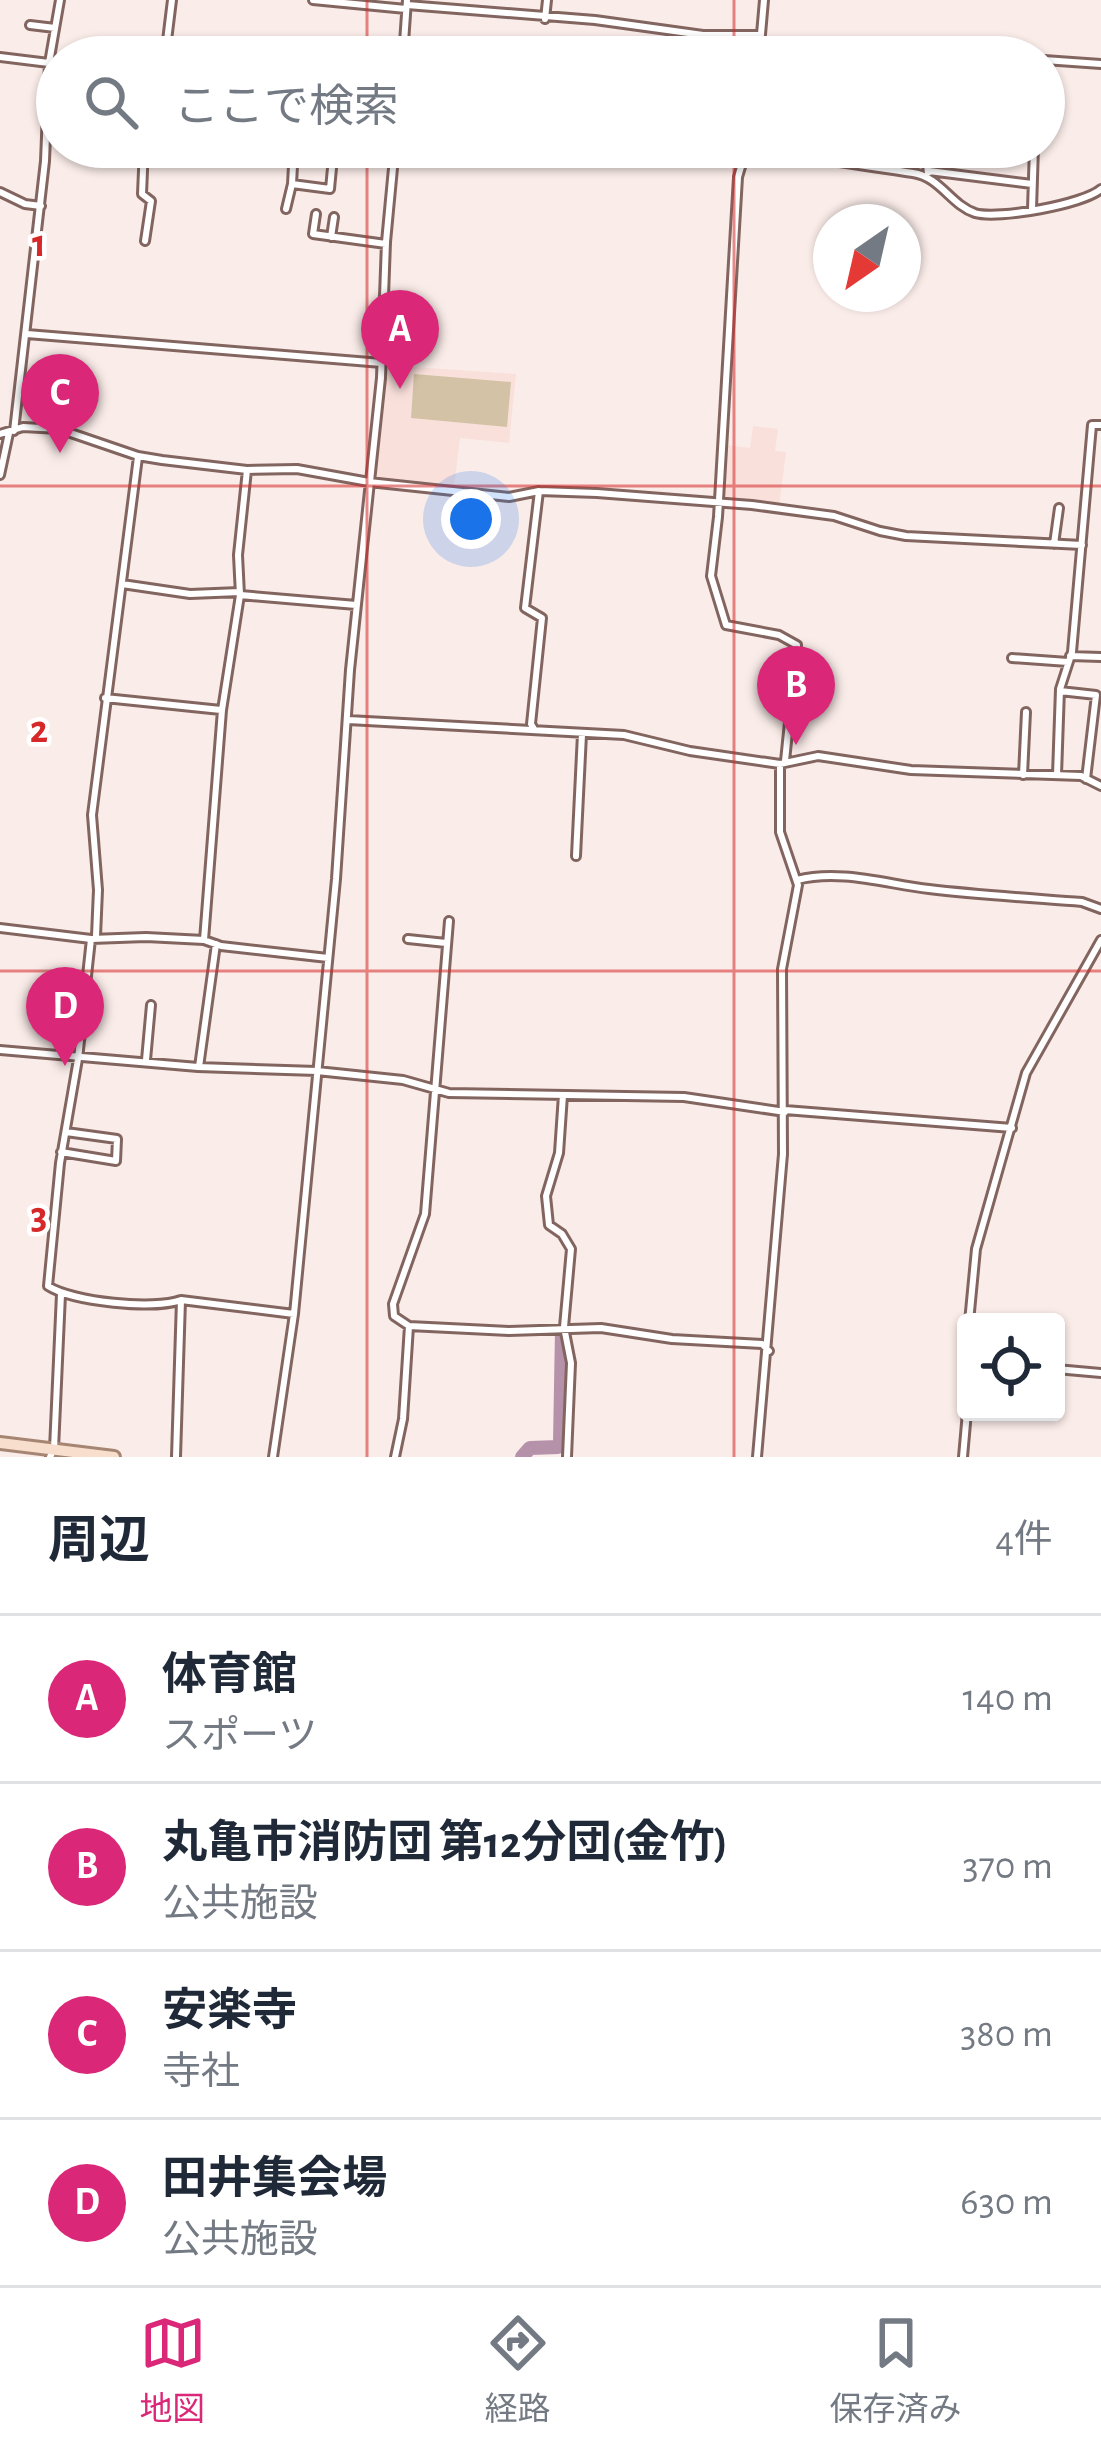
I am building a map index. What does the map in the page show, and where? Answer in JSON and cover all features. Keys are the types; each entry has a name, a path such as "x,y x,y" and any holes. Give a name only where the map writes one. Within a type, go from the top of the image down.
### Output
{"main road":[{"path":"0,1444 114,1457"}],"street":[{"path":"54,36 60,0"},
{"path":"168,36 172,0"},
{"path":"313,0 595,20 704,35 760,35 764,0"},
{"path":"545,19 547,0"},
{"path":"404,36 406,5"},
{"path":"30,25 55,28"},
{"path":"0,57 36,61"},
{"path":"1065,61 1101,64"},
{"path":"0,475 27,334 43,168"},
{"path":"143,168 142,194 151,201 146,241"},
{"path":"286,209 293,168"},
{"path":"292,184 330,189 332,168"},
{"path":"273,1457 294,1314 328,958 382,362 393,168"},
{"path":"741,168 711,576 726,625 779,635 797,645 780,832 797,880 782,969 785,1111 757,1457"},
{"path":"874,168 1032,184"},
{"path":"928,168 928,174 974,213 1086,200 1101,189"},
{"path":"1032,209 1033,168"},
{"path":"0,192 41,206"},
{"path":"316,214 313,234 386,244"},
{"path":"331,237 334,217"},
{"path":"27,334 382,362"},
{"path":"1057,776 1060,692 1069,659 1092,425 1101,425"},
{"path":"8,432 23,427 59,429 138,456 247,470 297,469 509,497 539,491 717,503 834,516 907,536 1082,545"},
{"path":"138,456 92,815 98,890 94,938 46,1282 61,1294 95,1301 163,1304 181,1300 294,1314"},
{"path":"204,940 221,710 240,593 238,555 247,470"},
{"path":"534,729 542,618 525,608 525,589 539,491"},
{"path":"1054,544 1059,508"},
{"path":"122,584 190,594 240,593 357,605"},
{"path":"1012,658 1101,657"},
{"path":"1060,692 1096,695 1086,778"},
{"path":"105,698 221,710"},
{"path":"1023,775 1026,712"},
{"path":"348,720 624,735 690,751 783,762 818,756 911,770 1086,778 1101,786"},
{"path":"576,856 582,732"},
{"path":"797,880 813,876 873,880 924,889 1082,902 1101,909"},
{"path":"449,921 425,1214 392,1309 394,1316 409,1326 509,1331 601,1328 672,1340 762,1344 769,1351"},
{"path":"0,928 94,938 204,940 328,958"},
{"path":"408,939 447,943"},
{"path":"970,1313 976,1249 1032,1058 1101,940"},
{"path":"200,1067 216,944"},
{"path":"50,1000 83,1003"},
{"path":"146,1060 152,1005"},
{"path":"0,1050 200,1067 317,1070 403,1080 434,1090 684,1097 785,1111 1012,1128"},
{"path":"563,1095 559,1153 546,1196 549,1225 571,1249 565,1327 571,1363 567,1457"},
{"path":"62,1152 116,1161 117,1139 65,1132"},
{"path":"52,1453 61,1294"},
{"path":"176,1457 181,1300"},
{"path":"395,1457 403,1419 409,1326"},
{"path":"1065,1370 1101,1373"},
{"path":"963,1457 966,1421"}],"shaded area":[{"path":"384,365 516,374 509,443 460,438 454,487 371,477"},
{"path":"414,374 511,382 507,427 411,418"},
{"path":"753,426 778,429 775,451 786,452 779,507 720,499 726,445 750,448"}],"waterway":[{"path":"522,1457 530,1448 558,1447 560,1442 562,1330"}],"place":[{"name":"体育館","path":"400,389"},
{"name":"安楽寺","path":"60,453"},
{"name":"丸亀市消防団 第12分団(金竹)","path":"796,745"},
{"name":"田井集会場","path":"65,1066"}]}
